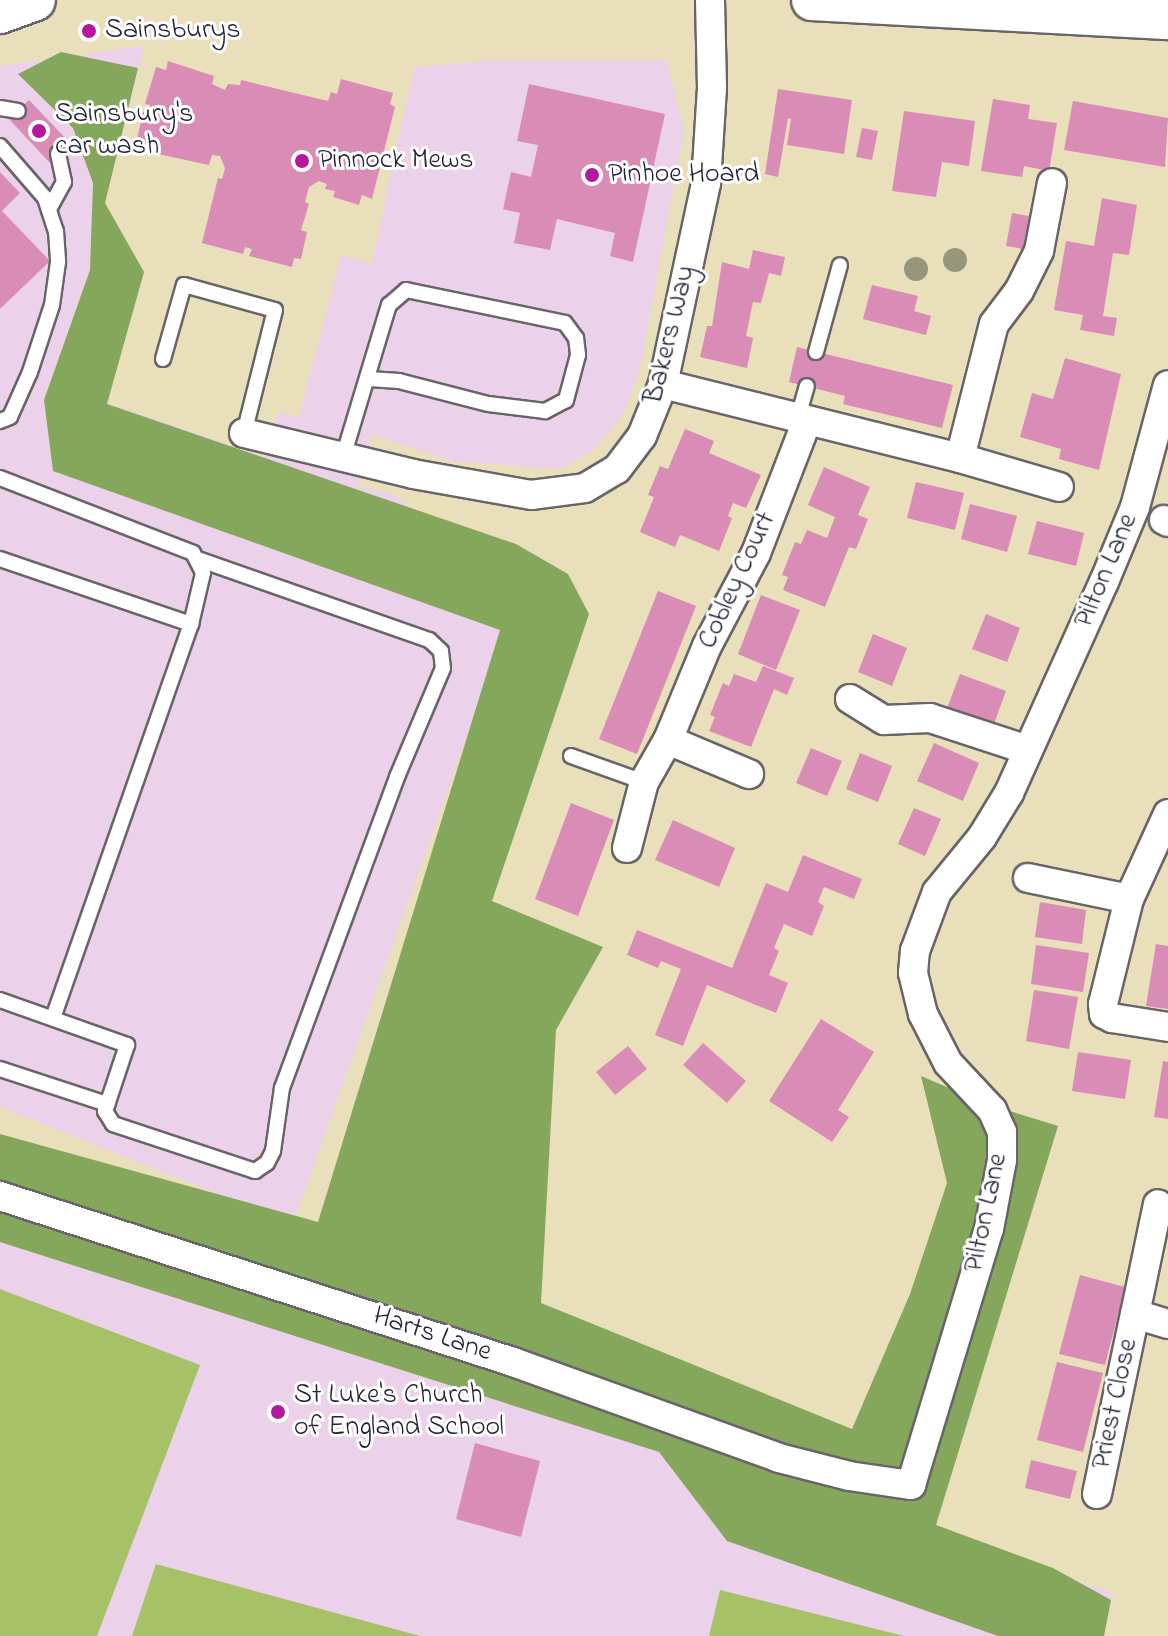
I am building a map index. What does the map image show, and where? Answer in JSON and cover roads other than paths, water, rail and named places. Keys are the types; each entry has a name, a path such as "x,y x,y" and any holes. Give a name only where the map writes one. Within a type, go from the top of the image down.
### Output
{"main road":[{"path":"0,13 35,0"},
{"path":"812,0 1168,19"}],"street":[{"name":"Bakers Way","path":"244,433 343,457 531,495 558,494 585,488 617,469 642,436 663,384 706,183 712,88 710,0"},
{"path":"960,458 994,324 1019,291 1039,251 1052,183"},
{"path":"663,384 960,458 1059,487"},
{"name":"Pilton Lane","path":"911,1485 989,1229 1002,1160 1002,1132 992,1110 948,1063 923,1014 913,973 915,951 937,892 982,837 1028,750 1135,507 1168,385"},
{"name":"Cobley Court","path":"627,848 644,782 668,740 707,646 756,553 803,419"},
{"path":"850,699 884,720 930,718 1028,750"},
{"path":"668,740 749,774"},
{"path":"1168,814 1129,899 1107,982 1104,1014 1168,1027"},
{"path":"1028,878 1129,899"},
{"name":"Harts Lane","path":"0,1196 513,1362 779,1458 849,1476 911,1485"},
{"name":"Priest Close","path":"1097,1494 1158,1204"},
{"name":"Priest Close","path":"1135,1314 1168,1324"}],"lane":[{"path":"0,108 18,111"},
{"path":"0,146 45,198 56,231 58,262 52,305 20,396 10,417 0,421"},
{"path":"49,209 64,182 58,154"},
{"path":"816,352 840,265"},
{"path":"163,359 184,285 275,310 244,433"},
{"path":"343,457 389,305 406,290 565,323 576,338 578,355 566,400 545,411 488,404 399,381 369,379"},
{"path":"803,419 807,386"},
{"path":"0,478 193,553 200,560 429,640 441,651 443,668 397,777 282,1088 273,1151 267,1163 255,1171 113,1124 105,1111 127,1045 0,1000"},
{"path":"0,559 191,624"},
{"path":"53,1017 191,624 203,573 200,560"},
{"path":"571,756 644,782"},
{"path":"0,1069 107,1104"}],"place":[{"name":"Sainsburys","path":"89,31"},
{"name":"Sainsbury's car wash","path":"39,131"},
{"name":"Pinnock Mews","path":"302,161"},
{"name":"Pinhoe Hoard","path":"592,175"},
{"name":"St Luke's Church of England School","path":"278,1412"}]}
